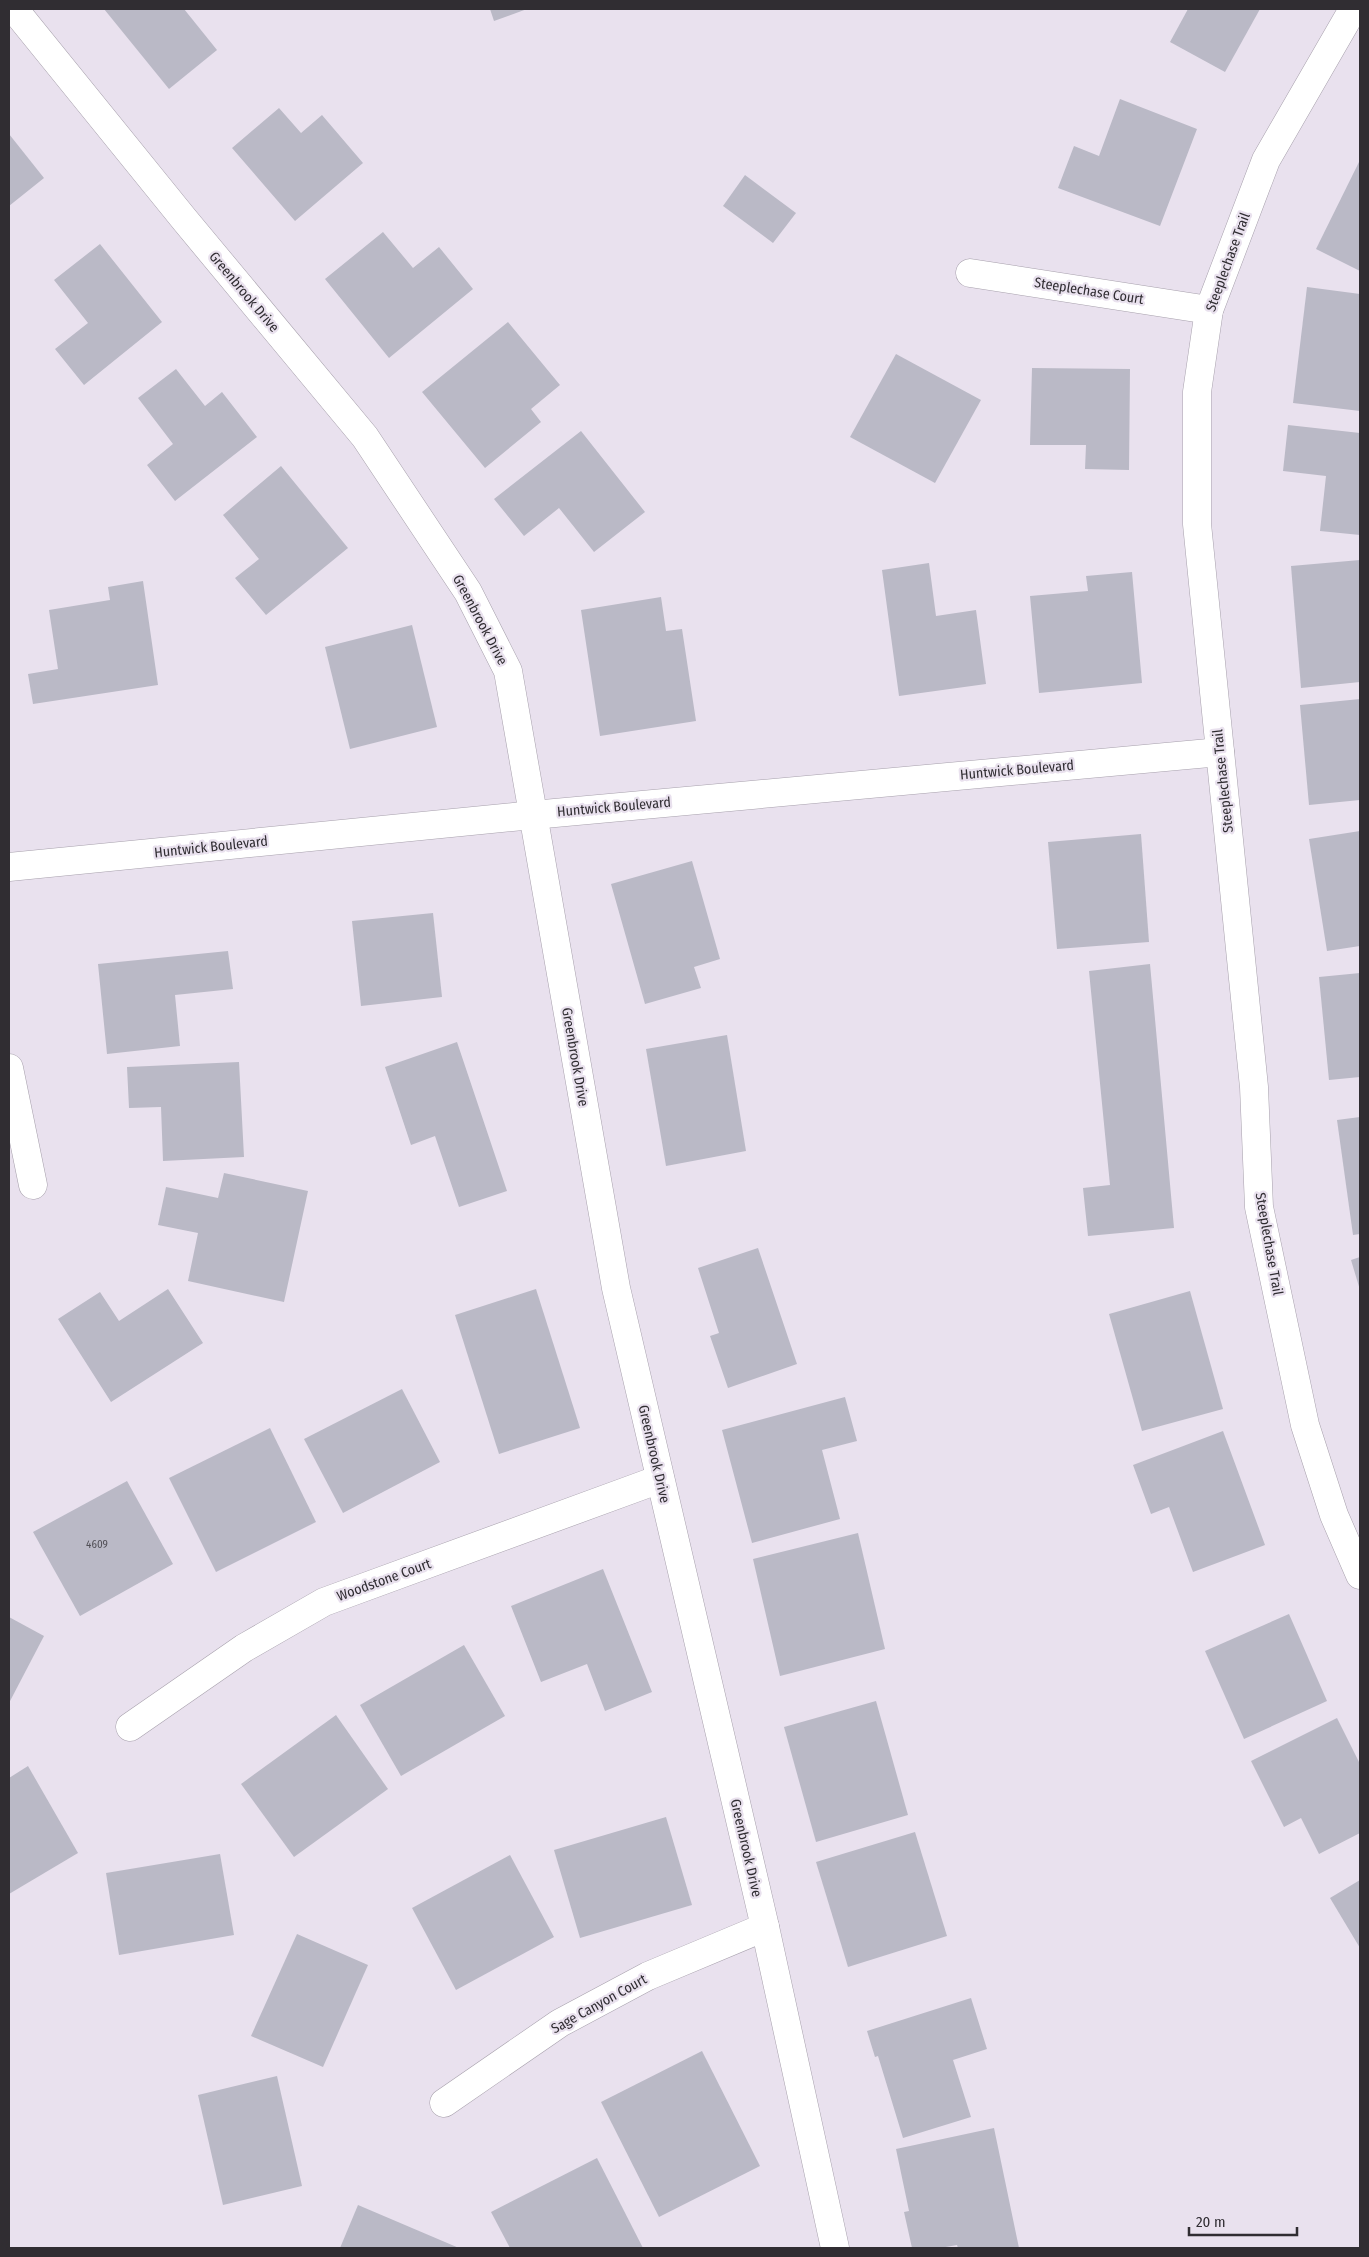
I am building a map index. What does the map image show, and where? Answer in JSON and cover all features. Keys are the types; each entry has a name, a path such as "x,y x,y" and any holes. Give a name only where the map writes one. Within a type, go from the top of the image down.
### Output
{"street":[{"name":"Greenbrook Drive","path":"14,9 184,220 365,438 468,592 508,671 616,1288 765,1927 835,2248"},
{"name":"Steeplechase Trail","path":"1356,9 1348,18 1266,160 1209,310 1197,392 1197,524 1254,1087 1259,1207 1305,1425 1334,1515 1360,1575"},
{"name":"Steeplechase Court","path":"970,273 1209,310"},
{"name":"Huntwick Boulevard","path":"9,867 533,815 1220,752"},
{"path":"9,1068 33,1186"},
{"name":"Woodstone Court","path":"130,1727 244,1648 324,1602 660,1479"},
{"name":"Sage Canyon Court","path":"444,2103 560,2023 648,1976 765,1927"}],"building":[{"path":"104,9 184,9 217,50 169,89"},
{"path":"490,9 527,9 494,21"},
{"path":"1188,9 1260,9 1225,72 1170,42"},
{"path":"1120,99 1197,129 1160,226 1058,188 1074,146 1099,156"},
{"path":"279,108 301,133 322,115 363,163 295,221 232,148"},
{"path":"9,134 44,178 9,206"},
{"path":"1360,160 1360,271 1316,249"},
{"path":"745,175 796,213 773,243 723,206"},
{"path":"383,232 413,268 439,247 473,289 389,358 325,279"},
{"path":"100,244 162,322 84,385 55,349 88,323 54,280"},
{"path":"1307,287 1360,294 1360,411 1293,403"},
{"path":"508,322 560,385 531,409 541,422 485,468 422,392"},
{"path":"896,354 981,400 935,483 850,437"},
{"path":"1032,368 1130,369 1129,470 1085,469 1086,445 1030,445"},
{"path":"176,369 205,406 222,392 257,437 175,501 147,465 173,444 138,398"},
{"path":"1288,425 1360,433 1360,535 1320,531 1326,476 1283,471"},
{"path":"581,431 645,512 594,552 559,508 524,536 494,499"},
{"path":"281,466 348,548 266,615 235,578 259,559 223,515"},
{"path":"1360,560 1360,682 1301,688 1291,566"},
{"path":"929,563 936,616 976,610 986,684 899,696 882,570"},
{"path":"1132,572 1142,683 1039,693 1030,596 1088,591 1086,576"},
{"path":"143,581 158,685 33,704 28,674 58,669 49,610 110,600 108,587"},
{"path":"661,597 666,631 682,629 696,721 600,736 581,610"},
{"path":"412,625 437,727 350,749 325,647"},
{"path":"1360,699 1360,800 1309,805 1300,705"},
{"path":"1360,831 1360,946 1327,951 1309,839"},
{"path":"1141,834 1149,942 1057,949 1048,842"},
{"path":"692,861 720,959 694,967 701,988 645,1004 611,884"},
{"path":"433,913 442,997 361,1006 352,921"},
{"path":"228,951 233,989 175,995 180,1046 107,1054 98,964"},
{"path":"1150,964 1174,1228 1088,1236 1083,1188 1110,1185 1089,971"},
{"path":"1360,973 1360,1077 1329,1080 1319,977"},
{"path":"727,1035 746,1151 666,1166 646,1049"},
{"path":"457,1042 507,1191 459,1207 435,1136 411,1145 385,1067"},
{"path":"239,1062 244,1157 163,1161 161,1107 129,1108 127,1067"},
{"path":"1360,1117 1360,1234 1353,1235 1337,1120"},
{"path":"224,1173 308,1191 284,1302 188,1281 198,1233 158,1225 166,1187 218,1198"},
{"path":"758,1248 797,1364 728,1388 710,1336 719,1333 698,1268"},
{"path":"1360,1257 1360,1290 1351,1260"},
{"path":"168,1289 203,1343 111,1402 58,1319 100,1292 119,1321"},
{"path":"536,1289 580,1428 499,1454 455,1315"},
{"path":"1190,1291 1223,1409 1142,1431 1109,1314"},
{"path":"402,1389 440,1462 343,1513 304,1439"},
{"path":"845,1397 857,1441 822,1450 840,1519 752,1543 722,1430"},
{"path":"270,1428 316,1522 216,1572 169,1478"},
{"path":"1223,1431 1265,1545 1193,1572 1169,1507 1151,1514 1133,1465"},
{"path":"127,1481 173,1564 80,1616 33,1532"},
{"path":"858,1533 885,1649 780,1676 753,1559"},
{"path":"603,1569 652,1692 605,1711 587,1664 541,1682 511,1606"},
{"path":"1289,1614 1327,1701 1244,1739 1205,1651"},
{"path":"9,1617 44,1636 9,1703"},
{"path":"464,1645 505,1716 401,1776 360,1705"},
{"path":"876,1701 908,1815 816,1842 784,1727"},
{"path":"336,1715 388,1789 294,1857 241,1784"},
{"path":"1337,1718 1360,1764 1360,1833 1319,1854 1301,1818 1284,1827 1251,1761"},
{"path":"28,1766 78,1853 9,1894 9,1778"},
{"path":"666,1817 692,1905 580,1938 554,1850"},
{"path":"915,1832 947,1936 848,1967 816,1862"},
{"path":"220,1854 234,1935 119,1955 106,1873"},
{"path":"510,1855 554,1937 456,1990 412,1908"},
{"path":"1360,1880 1360,1948 1330,1898"},
{"path":"297,1934 368,1965 323,2067 251,2036"},
{"path":"971,1998 987,2049 953,2060 971,2117 903,2138 878,2056 875,2057 867,2031"},
{"path":"702,2051 760,2166 659,2217 601,2102"},
{"path":"277,2076 302,2186 223,2205 198,2095"},
{"path":"994,2128 1019,2248 958,2248 957,2245 940,2248 912,2248 904,2212 909,2211 896,2149"},
{"path":"597,2158 643,2248 510,2248 491,2212"},
{"path":"358,2205 459,2248 340,2248"}]}
